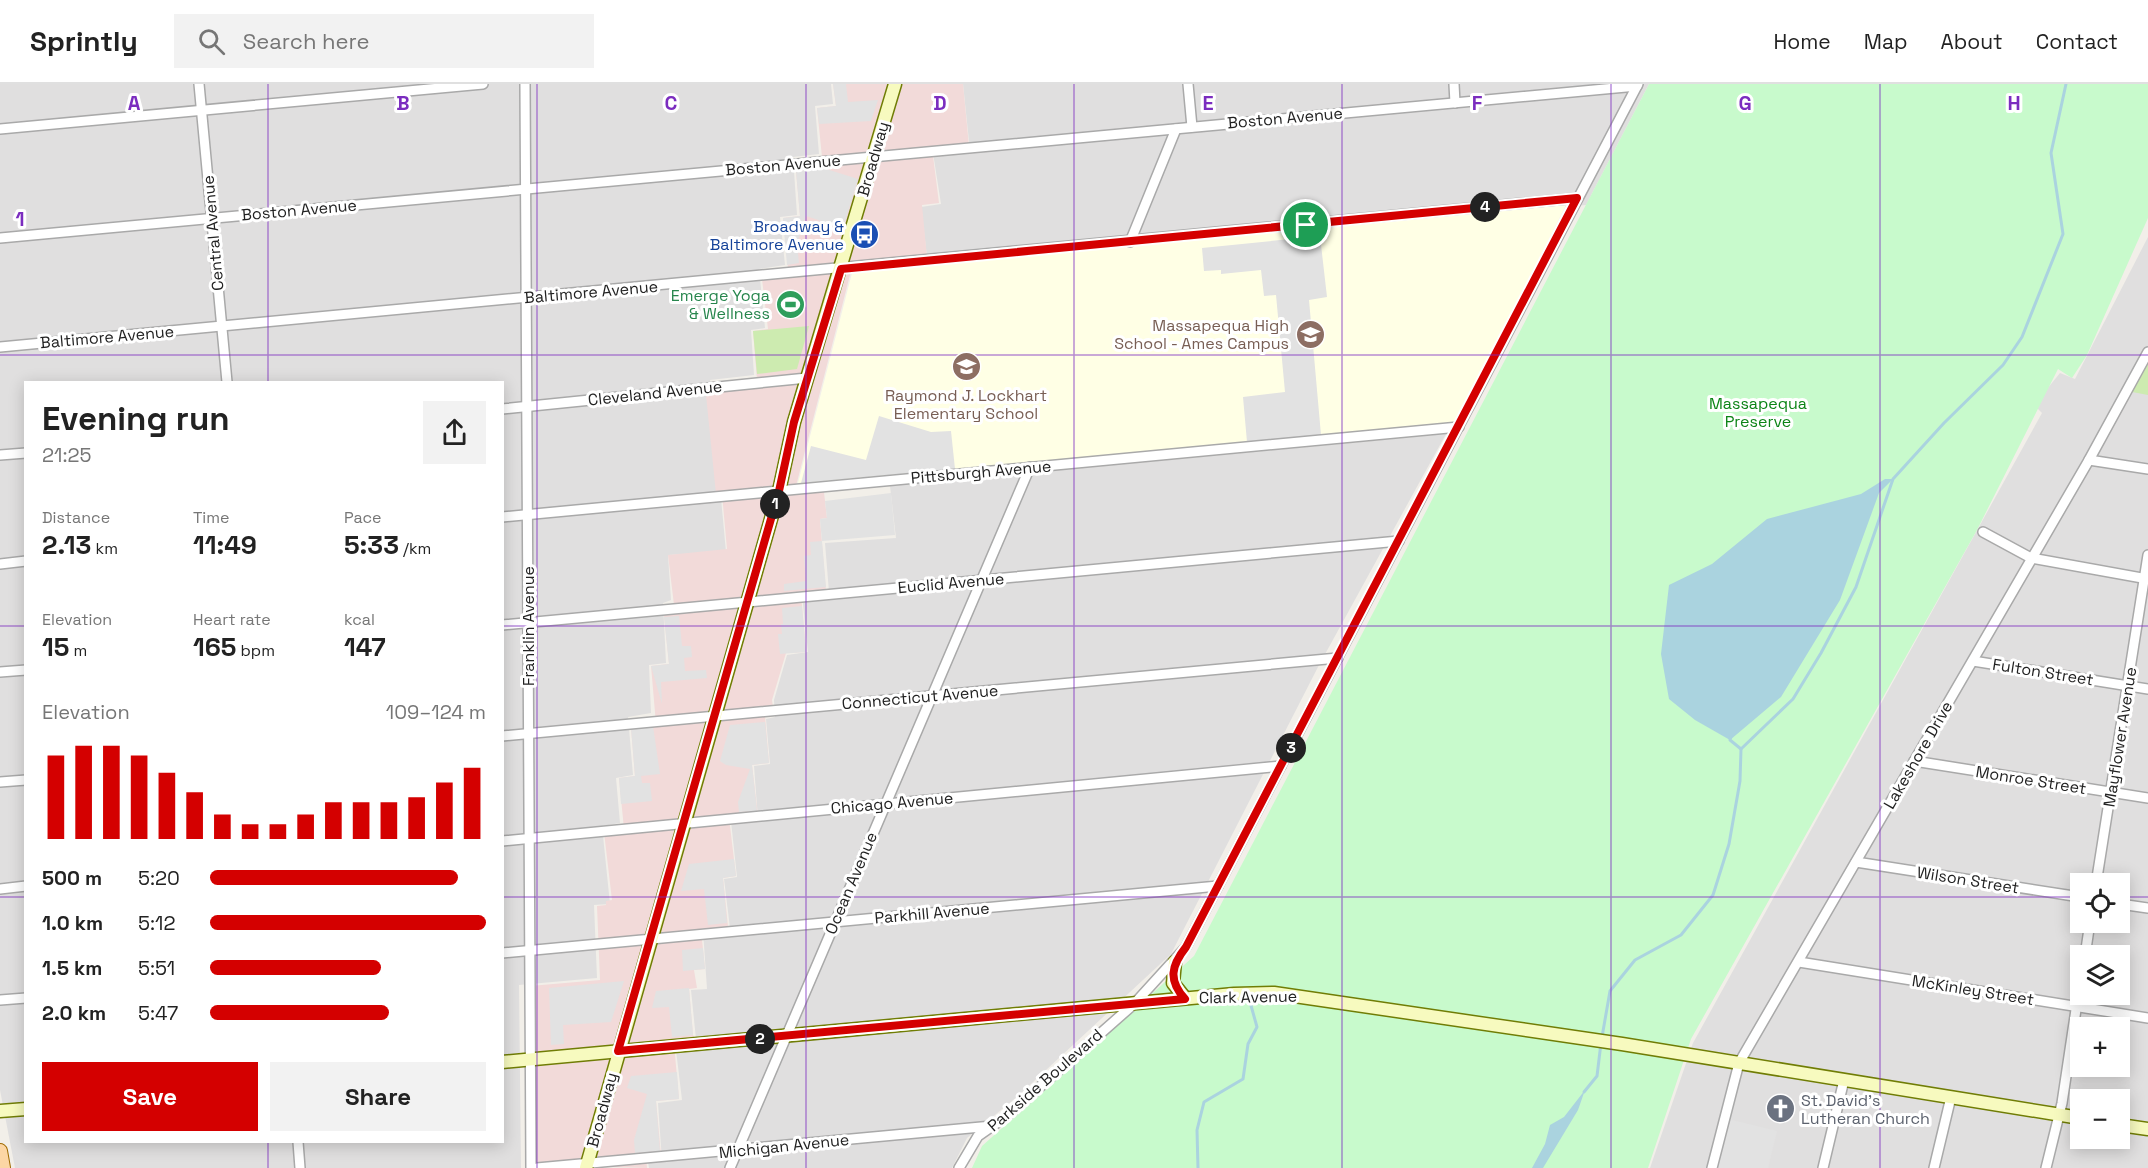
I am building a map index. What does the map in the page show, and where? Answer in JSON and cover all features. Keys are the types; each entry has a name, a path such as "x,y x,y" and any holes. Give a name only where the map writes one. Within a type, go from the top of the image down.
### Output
{"main road":[{"path":"0,1151 3,1168"}],"street":[{"name":"Central Avenue","path":"199,84 227,381"},
{"path":"0,129 483,84"},
{"name":"Franklin Avenue","path":"525,84 531,1168"},
{"name":"Broadway","path":"587,1166 682,825 716,717 746,602 779,491 807,378 895,84"},
{"path":"1188,84 1192,127"},
{"path":"1454,84 1455,103"},
{"name":"Boston Avenue","path":"0,238 1638,85"},
{"name":"Parkside Boulevard","path":"959,1168 978,1136 996,1125 1135,1003 1175,962 1186,947 1638,85"},
{"path":"1130,242 1176,129"},
{"name":"Baltimore Avenue","path":"0,347 1577,198"},
{"name":"Lakeshore Drive","path":"1712,1168 1739,1063 2089,460 2148,352"},
{"name":"Cleveland Avenue","path":"504,409 807,378"},
{"name":"Pittsburgh Avenue","path":"504,517 1459,427"},
{"path":"0,456 24,453"},
{"path":"2089,460 2148,469"},
{"name":"Ocean Avenue","path":"730,1168 1030,467"},
{"path":"1983,532 2031,558 2146,579"},
{"name":"Euclid Avenue","path":"504,625 1399,541"},
{"name":"Mayflower Avenue","path":"2098,873 2148,555"},
{"path":"0,564 24,561"},
{"name":"Connecticut Avenue","path":"504,736 1338,658"},
{"name":"Fulton Street","path":"1973,661 2148,689"},
{"path":"0,672 24,670"},
{"name":"Monroe Street","path":"1914,762 2148,798"},
{"name":"Chicago Avenue","path":"504,841 1281,766"},
{"path":"0,782 24,780"},
{"name":"Wilson Street","path":"1856,862 2070,895"},
{"path":"0,889 24,886"},
{"name":"Parkhill Avenue","path":"504,953 1218,886"},
{"path":"2130,905 2148,908"},
{"path":"1175,962 1173,983 1185,999"},
{"name":"McKinley Street","path":"1799,962 2148,1018"},
{"name":"Clark Avenue","path":"504,1062 1234,994 1310,997 1592,1039 2070,1117"},
{"path":"0,1000 24,998"},
{"path":"2046,1168 2058,1115 2077,1006"},
{"path":"1823,1168 1844,1080"},
{"path":"1934,1168 1951,1097"},
{"path":"0,1111 24,1109"},
{"name":"Michigan Avenue","path":"537,1168 587,1166 996,1125"},
{"path":"2130,1126 2148,1129"},
{"path":"298,1143 300,1168"}],"shaded area":[{"path":"0,84 831,84 833,104 815,106 819,154 793,157 797,215 780,217 785,265 759,269 765,328 751,330 754,375 710,380 726,552 668,555 671,600 663,603 666,663 649,665 651,713 628,717 633,775 616,778 620,823 602,826 610,904 594,905 597,978 519,985 521,1168 15,1168 0,1090"},
{"path":"833,84 963,84 969,146 932,148 939,203 922,205 927,257 851,271 796,486 823,484 827,518 820,519 826,592 801,594 806,652 786,653 772,700 774,715 765,716 769,763 752,765 758,816 729,818 736,876 723,878 728,927 701,930 705,969 694,970 697,988 689,989 693,1035 697,1041 674,1044 679,1099 656,1101 661,1155 646,1156 647,1168 537,1165 530,986 600,980 597,906 606,905 606,901 612,900 604,832 624,829 619,778 635,776 631,728 656,724 651,666 669,664 663,606 674,605 668,555 727,549 722,494 716,494 705,385 757,380 753,331 768,329 761,271 788,268 783,218 800,216 795,160 822,157 817,108 836,106"},
{"path":"833,84 846,84 848,102 878,100 871,121 819,124 817,108 836,106"},
{"path":"963,84 1649,84 1586,205 927,257 921,207 941,204 933,153 970,151"},
{"path":"823,168 858,179 843,228 806,216 797,244 799,263 787,265 783,218 800,216 796,171"},
{"path":"1566,205 1456,425 798,483 852,273"},
{"path":"1320,236 1327,297 1309,300 1321,435 1247,442 1243,397 1285,392 1276,295 1264,296 1261,270 1221,274 1221,270 1204,271 1202,248"},
{"path":"2148,237 2148,1168 1650,1168 1693,1043 2042,413 2034,405 2060,373 2075,379"},
{"path":"879,416 931,432 951,431 955,469 801,483 811,446 866,460"},
{"path":"1446,434 1318,667 1171,954 1018,1096 967,1138 952,1168 649,1168 648,1162 662,1161 658,1103 682,1100 676,1050 697,1049 691,990 707,989 703,931 730,928 724,879 737,877 731,821 758,819 754,766 770,764 766,719 775,717 774,700 787,655 808,652 802,595 829,592 825,543 896,538 890,486"},
{"path":"891,493 895,535 822,541 820,519 827,518 825,501"},
{"path":"822,541 826,587 784,591 784,584 806,581 804,556 811,555 810,542"},
{"path":"802,606 806,652 780,654 778,634 782,634 782,608"},
{"path":"679,616 682,646 691,646 692,657 684,658 685,671 706,670 707,678 661,682 662,704 651,666 669,664 664,617"},
{"path":"765,722 769,763 752,765 757,811 739,812 738,802 750,769 726,765 720,761 730,725"},
{"path":"653,726 660,774 641,776 642,783 650,783 652,801 621,804 619,778 635,776 631,728"},
{"path":"734,859 736,876 723,878 727,923 708,925 704,889 681,891 689,864"},
{"path":"703,948 705,969 683,971 682,950"},
{"path":"624,981 611,1022 563,1025 564,1044 551,1045 549,988"},
{"path":"689,988 693,1035 672,1037 669,1007 652,1008 656,991"},
{"path":"677,1072 679,1099 656,1101 660,1151 635,1153 634,1140 647,1094 627,1088 631,1076"},
{"path":"1724,1118 1777,1131 1768,1168 1712,1168"}],"green space":[{"name":"Massapequa Preserve","path":"1649,84 2148,84 2148,218 2087,355 2072,378 2058,369 1977,530 1691,1039 1648,1168 972,1168 982,1146 1194,956"},
{"path":"809,326 797,369 757,374 753,331"},
{"path":"2148,352 2148,395 2127,391"}],"water":[{"path":"1885,479 1893,479 1879,493 1840,600 1781,697 1730,740 1695,720 1669,699 1661,654 1669,585 1712,564 1767,519 1861,494"},
{"path":"1585,1090 1578,1110 1543,1168 1532,1168 1545,1144 1550,1125 1564,1117"}],"waterway":[{"path":"1602,1037 1610,991 1635,960 1681,935 1713,895 1729,844 1740,781 1741,749 1793,699 1821,653 1856,587 1893,479 1944,423 2003,365 2022,337 2063,234 2051,153 2066,84"},
{"path":"1731,736 1730,740 1741,749"},
{"path":"1198,1168 1197,1130 1204,1102 1243,1079 1248,1044 1257,1027 1250,1002"},
{"path":"1584,1092 1597,1076 1601,1043"}],"place":[{"name":"Broadway & Baltimore Avenue","path":"865,235"},
{"name":"Emerge Yoga & Wellness","path":"791,304"},
{"name":"Massapequa High School - Ames Campus","path":"1310,334"},
{"name":"Raymond J. Lockhart Elementary School","path":"966,367"},
{"name":"St. David's Lutheran Church","path":"1780,1109"}],"route":[{"path":"1577,198 1186,947 1175,962 1172,972 1173,983 1185,999 618,1051 682,825 716,717 732,651 779,491 794,422 841,269 1306,225 1577,198"}]}
